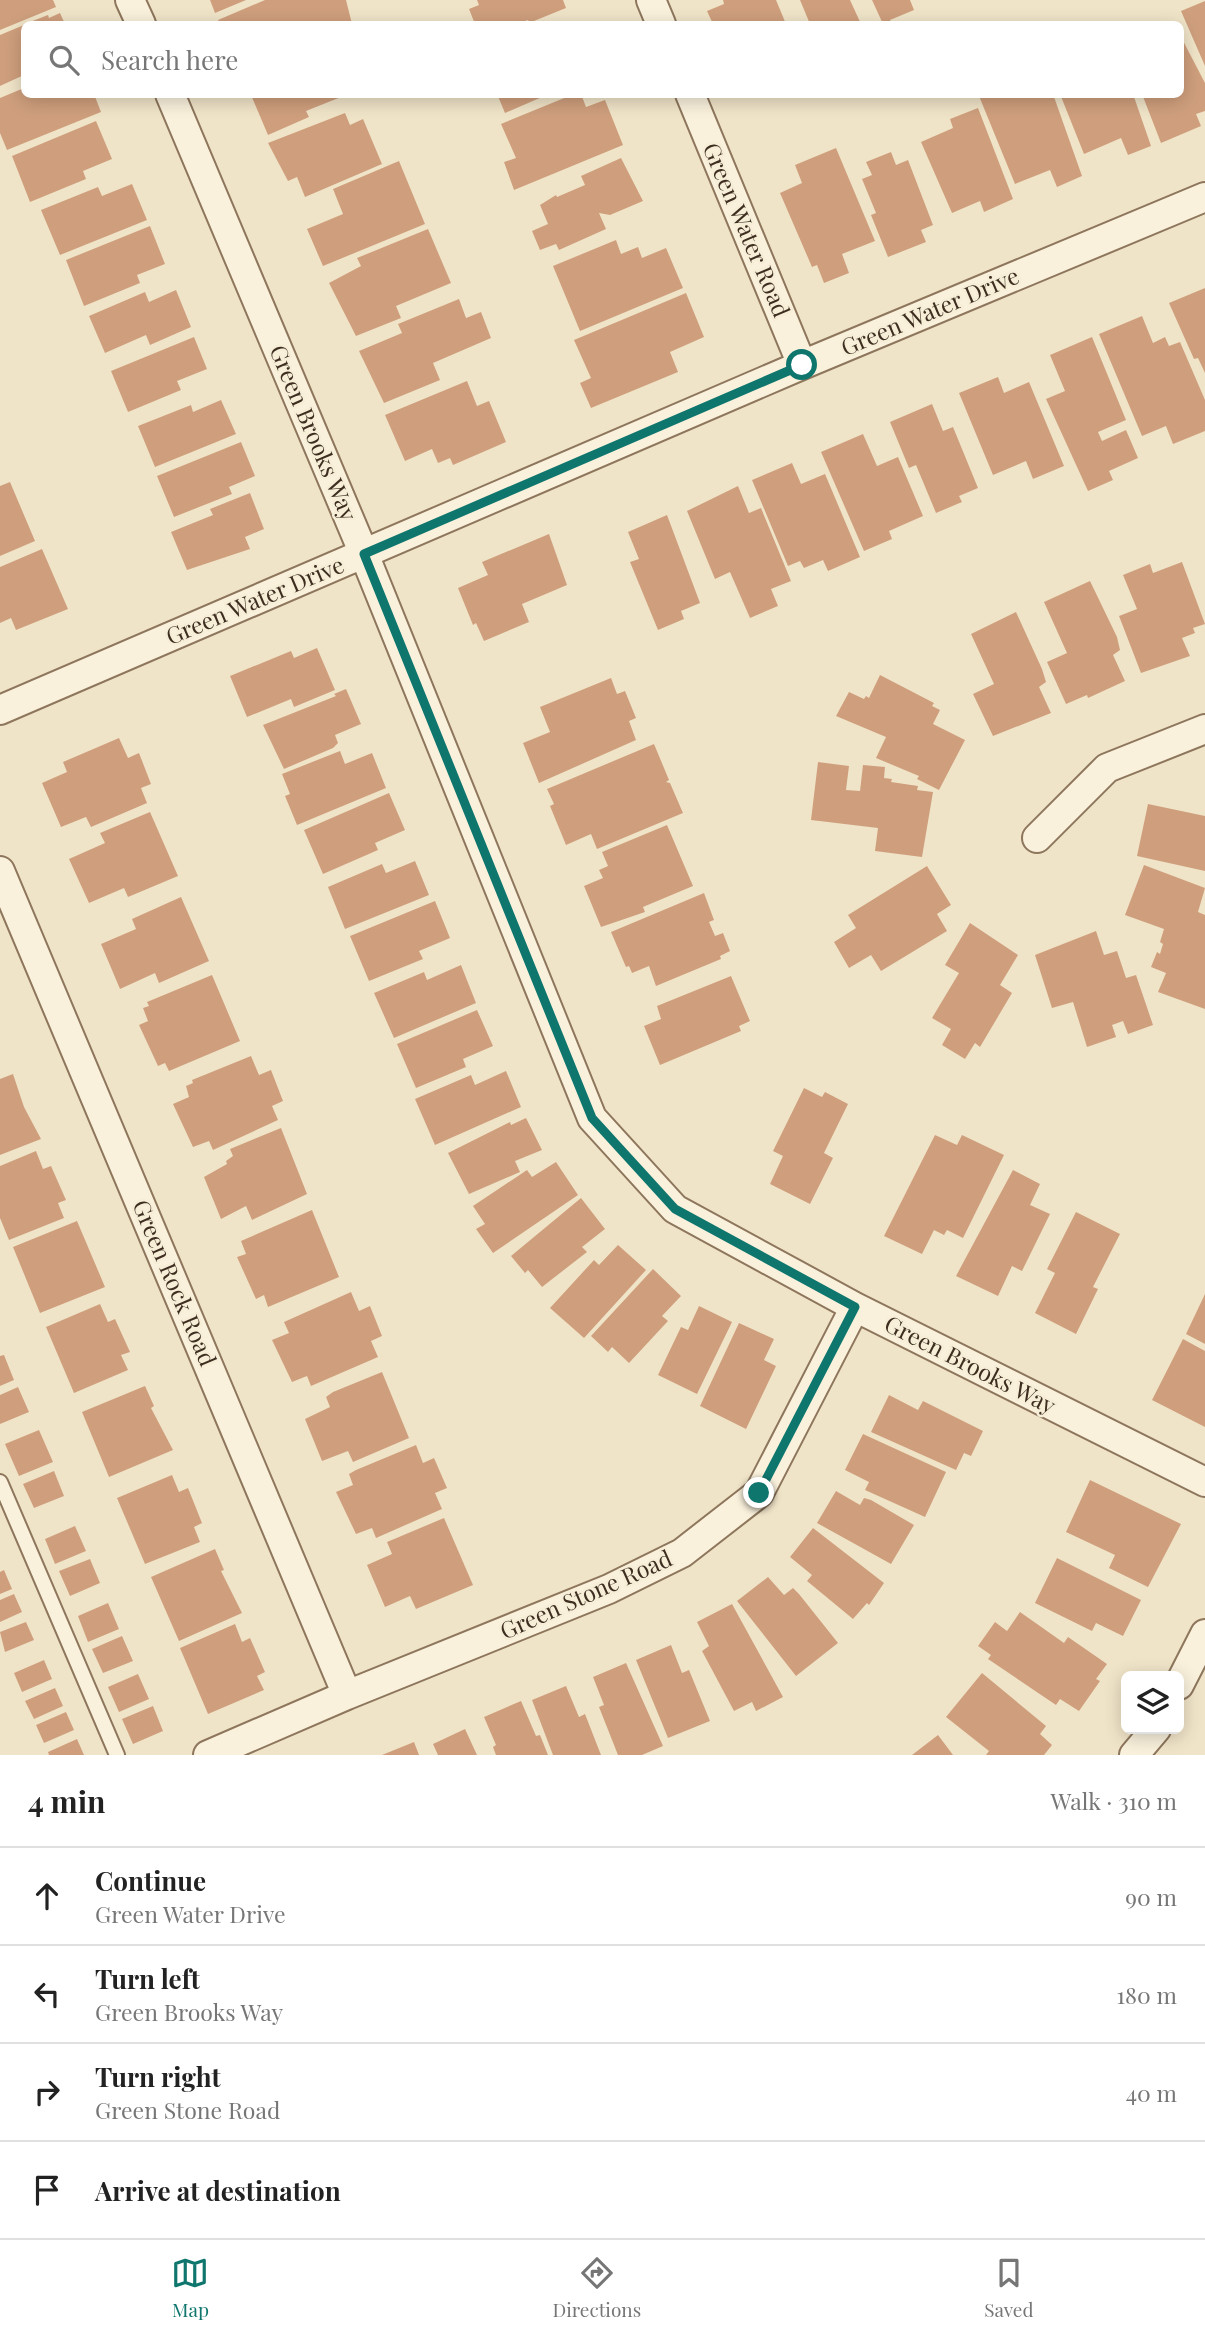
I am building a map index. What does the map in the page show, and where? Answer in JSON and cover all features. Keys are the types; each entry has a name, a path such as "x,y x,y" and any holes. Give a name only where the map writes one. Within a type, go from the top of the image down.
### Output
{"street":[{"path":"130,0 140,21"},
{"path":"651,0 660,21"},
{"name":"Green Brooks Way","path":"172,98 364,554 592,1118 675,1209 855,1307 1205,1482"},
{"name":"Green Water Road","path":"692,98 802,365"},
{"name":"Green Water Drive","path":"0,710 802,365 1205,197"},
{"path":"1037,838 1107,768 1205,729"},
{"name":"Green Rock Road","path":"0,872 347,1695"},
{"name":"Green Stone Road","path":"208,1755 347,1695 609,1589 694,1545 759,1493 855,1307"},
{"path":"1184,1675 1205,1634"},
{"path":"1134,1755 1152,1734"}],"lane":[{"path":"0,1482 117,1755"}],"building":[{"path":"0,0 53,0 56,7 0,30"},
{"path":"210,0 246,0 215,13"},
{"path":"265,0 346,0 351,21 218,21"},
{"path":"477,0 563,0 566,8 534,21 474,21 469,9 479,5"},
{"path":"723,0 776,0 785,21 712,21 707,11 724,4"},
{"path":"800,0 850,0 860,21 809,21"},
{"path":"872,0 910,0 914,10 890,21 882,21"},
{"path":"1205,1 1205,66 1181,11"},
{"path":"60,13 64,21 33,21 48,15 49,18"},
{"path":"21,26 21,76 0,86 0,35"},
{"path":"1184,43 1205,83 1205,111 1196,114 1201,126 1161,143 1144,98 1184,98"},
{"path":"21,89 21,98 96,98 101,112 7,150 0,133 0,98"},
{"path":"252,98 338,98 306,111 309,117 268,135"},
{"path":"499,98 540,98 505,113"},
{"path":"564,98 583,98 586,107 605,100 623,145 514,190 504,162 516,158 501,124"},
{"path":"980,98 1054,98 1082,176 1057,187 1050,170 1015,184"},
{"path":"1062,98 1134,98 1151,146 1128,155 1121,138 1084,154"},
{"path":"978,108 1013,199 984,212 980,201 952,213 921,142 953,128 950,119"},
{"path":"345,113 350,125 363,119 382,164 305,197 297,177 288,181 268,143"},
{"path":"96,121 112,159 83,171 86,179 30,202 12,156"},
{"path":"836,148 875,241 842,254 849,273 824,283 817,265 812,267 780,193 802,183 795,165"},
{"path":"891,152 896,165 908,160 933,225 921,230 926,242 888,257 871,215 876,213 862,179 872,175 866,162"},
{"path":"621,158 643,201 610,215 599,213 606,229 559,250 556,244 540,250 532,231 548,224 540,205 556,195 557,197 585,185 581,176"},
{"path":"399,161 425,224 323,266 307,229 343,214 333,189"},
{"path":"132,184 147,220 60,255 41,210 98,187 102,196"},
{"path":"150,226 165,264 137,275 140,283 84,306 66,260"},
{"path":"428,229 451,283 396,306 401,318 356,336 329,283 361,266 357,258"},
{"path":"616,240 621,254 638,247 642,258 666,248 683,288 580,331 553,266"},
{"path":"1205,288 1205,373 1198,358 1194,359 1169,303"},
{"path":"176,290 191,327 150,345 146,335 105,353 89,316 145,292 149,302"},
{"path":"686,293 704,337 670,352 678,372 591,408 580,383 591,378 574,340"},
{"path":"459,299 466,318 481,312 491,338 433,363 440,380 384,403 359,351 402,333 398,324"},
{"path":"1142,316 1153,343 1165,337 1169,346 1180,342 1205,400 1205,431 1173,444 1166,426 1142,436 1099,334"},
{"path":"194,337 207,369 177,381 181,390 128,412 111,371"},
{"path":"1092,337 1126,420 1098,432 1102,441 1126,430 1138,458 1109,471 1113,480 1088,491 1046,399 1065,391 1050,355"},
{"path":"998,377 1004,393 1029,382 1064,466 1033,479 1026,461 993,475 959,393"},
{"path":"467,381 477,406 489,401 506,442 453,465 450,458 438,463 432,449 405,461 385,415"},
{"path":"221,400 236,434 155,467 138,426 191,405 193,412"},
{"path":"932,404 943,431 953,427 978,488 959,496 962,502 936,513 916,465 909,468 890,422"},
{"path":"863,434 877,466 898,457 923,516 889,531 892,539 864,551 821,452"},
{"path":"241,442 255,476 229,487 232,494 174,517 157,476"},
{"path":"792,463 801,484 825,474 860,557 828,571 823,560 804,568 800,561 788,566 752,480"},
{"path":"10,482 35,541 0,556 0,486"},
{"path":"738,486 749,513 761,508 791,581 771,589 778,606 750,618 730,572 715,579 687,511"},
{"path":"250,493 264,529 245,537 250,549 187,570 171,532 213,515 210,509"},
{"path":"667,515 700,603 681,611 684,619 658,630 630,562 639,559 628,532"},
{"path":"549,534 567,585 522,604 529,622 484,641 476,623 473,625 458,588 488,575 482,562"},
{"path":"42,549 68,609 16,630 11,618 0,623 0,567"},
{"path":"1182,562 1205,624 1193,628 1195,633 1182,638 1190,656 1141,673 1119,616 1137,609 1123,575 1150,564 1153,573"},
{"path":"1090,581 1117,637 1120,650 1113,655 1125,681 1088,698 1087,695 1066,704 1047,662 1067,653 1044,602"},
{"path":"1016,612 1042,669 1046,682 1039,687 1051,713 993,736 973,694 994,684 971,634"},
{"path":"317,648 335,690 294,707 291,699 247,717 230,676 291,651 294,658"},
{"path":"880,675 934,703 932,706 940,710 933,724 965,740 939,790 917,779 919,776 876,758 886,737 836,716 849,692 864,699 866,696 869,698"},
{"path":"611,678 617,694 625,691 636,718 629,721 636,740 539,783 523,743 550,732 540,707"},
{"path":"346,689 361,724 335,735 338,743 333,748 284,769 263,725 336,696 334,694"},
{"path":"119,738 128,758 139,753 151,784 141,788 147,803 91,827 86,817 61,827 42,783 67,772 63,762"},
{"path":"654,744 669,780 666,782 670,783 683,813 597,849 591,834 566,845 550,806 554,804 547,789"},
{"path":"340,751 345,764 372,753 386,788 297,825 285,796 290,794 282,774"},
{"path":"818,762 849,766 846,790 860,791 863,765 885,767 884,778 892,779 891,782 918,786 917,790 933,792 922,857 875,851 878,828 811,820"},
{"path":"389,793 405,830 375,843 378,850 323,874 304,830"},
{"path":"1148,804 1205,816 1205,871 1137,856"},
{"path":"150,812 178,876 128,897 124,888 89,903 69,859 105,843 100,833"},
{"path":"667,825 693,886 643,907 645,912 601,927 584,886 603,878 599,870 608,866 602,852"},
{"path":"415,861 429,895 345,929 328,887 382,864 386,873"},
{"path":"1144,865 1205,888 1198,912 1205,915 1205,1009 1158,992 1166,973 1151,967 1157,952 1160,954 1164,929 1125,915"},
{"path":"927,866 951,905 937,914 947,931 881,971 871,955 849,968 834,942 856,928 848,915"},
{"path":"704,893 714,920 709,922 715,936 723,933 730,951 720,956 721,959 656,986 649,966 632,973 629,966 626,967 611,932"},
{"path":"181,897 209,961 159,983 155,973 120,989 101,944 136,929 132,919"},
{"path":"435,901 450,938 419,951 423,959 369,981 350,936"},
{"path":"970,923 1018,955 1000,985 1012,993 980,1047 975,1043 965,1059 942,1045 951,1029 932,1018 959,973 945,965"},
{"path":"1096,931 1104,955 1117,951 1126,978 1136,975 1153,1025 1128,1034 1123,1021 1112,1025 1116,1037 1087,1047 1073,1002 1052,1008 1035,955"},
{"path":"461,965 476,1003 394,1038 374,993 424,972 427,980"},
{"path":"212,975 240,1041 169,1071 165,1063 158,1066 139,1025 148,1021 143,1008 149,1006 147,1002"},
{"path":"731,976 750,1021 739,1026 741,1031 660,1065 644,1026 661,1019 657,1006"},
{"path":"477,1010 493,1046 463,1059 466,1067 416,1088 397,1044"},
{"path":"251,1056 259,1075 271,1070 283,1101 272,1106 278,1120 213,1150 209,1141 193,1147 173,1104 189,1097 186,1086 193,1083 192,1080"},
{"path":"506,1071 521,1107 435,1145 415,1099 471,1075 475,1085"},
{"path":"13,1074 24,1107 41,1139 0,1155 0,1079"},
{"path":"804,1088 822,1097 825,1092 848,1104 824,1153 833,1158 810,1204 770,1184 783,1156 773,1151"},
{"path":"526,1118 542,1150 515,1161 520,1172 469,1194 448,1153 510,1122 511,1125"},
{"path":"281,1128 307,1194 252,1220 246,1206 221,1219 204,1177 227,1164 226,1161 233,1156 230,1149"},
{"path":"935,1135 957,1145 962,1135 1004,1155 963,1238 947,1230 944,1235 934,1230 922,1254 884,1236"},
{"path":"36,1151 43,1169 51,1166 66,1200 58,1203 64,1218 9,1240 0,1218 0,1166"},
{"path":"556,1162 578,1195 493,1253 476,1229 485,1224 473,1206 527,1170 532,1177"},
{"path":"1013,1170 1040,1184 1030,1205 1050,1214 1022,1271 1012,1266 998,1296 956,1276"},
{"path":"581,1198 605,1229 582,1247 587,1252 542,1287 528,1270 525,1273 511,1256"},
{"path":"312,1210 339,1277 268,1307 264,1295 256,1299 237,1257 246,1254 241,1241"},
{"path":"1076,1212 1120,1234 1093,1287 1098,1289 1076,1334 1035,1313 1055,1273 1047,1269"},
{"path":"77,1221 105,1287 40,1313 13,1247"},
{"path":"618,1245 646,1270 584,1338 550,1308 594,1260 599,1265"},
{"path":"653,1269 681,1296 662,1316 668,1321 629,1363 612,1347 608,1352 591,1336"},
{"path":"351,1292 359,1311 370,1306 382,1336 371,1341 378,1357 311,1386 307,1376 292,1382 272,1340 289,1333 284,1322"},
{"path":"1205,1294 1205,1344 1186,1334"},
{"path":"100,1304 108,1322 115,1319 130,1352 121,1355 128,1370 74,1393 46,1327"},
{"path":"699,1306 732,1322 697,1394 658,1375 681,1327 688,1330"},
{"path":"739,1323 774,1339 764,1360 776,1366 746,1429 700,1406"},
{"path":"1183,1339 1205,1351 1205,1427 1152,1400"},
{"path":"4,1355 14,1380 0,1386 0,1356"},
{"path":"382,1372 409,1438 353,1462 348,1451 322,1461 305,1419 330,1407 326,1397 333,1392"},
{"path":"145,1386 154,1406 151,1408 173,1450 109,1477 82,1412"},
{"path":"18,1387 29,1412 0,1424 0,1395"},
{"path":"889,1395 918,1410 923,1401 983,1431 971,1456 964,1453 956,1470 871,1432"},
{"path":"39,1430 53,1462 19,1476 5,1444"},
{"path":"863,1434 946,1472 925,1517 865,1490 869,1482 845,1470"},
{"path":"416,1445 423,1463 434,1458 447,1488 435,1493 442,1509 376,1538 372,1528 356,1534 336,1492 353,1485 349,1474"},
{"path":"54,1471 64,1496 34,1508 23,1484"},
{"path":"172,1475 179,1492 188,1488 202,1523 194,1527 200,1542 145,1564 117,1498"},
{"path":"1090,1480 1181,1524 1148,1587 1109,1568 1115,1555 1066,1532"},
{"path":"836,1491 860,1505 864,1498 871,1500 914,1525 891,1564 817,1523"},
{"path":"444,1518 473,1585 416,1609 410,1596 385,1607 367,1565 392,1554 387,1542"},
{"path":"75,1526 86,1551 55,1564 45,1539"},
{"path":"813,1528 884,1583 869,1605 867,1603 853,1619 807,1581 812,1575 790,1557"},
{"path":"215,1549 224,1570 221,1571 242,1613 179,1641 151,1577"},
{"path":"1057,1558 1141,1600 1123,1636 1096,1623 1092,1631 1035,1603"},
{"path":"90,1559 100,1583 70,1596 59,1571"},
{"path":"4,1570 12,1589 0,1594 0,1572"},
{"path":"768,1577 784,1595 793,1588 838,1643 796,1676 737,1601"},
{"path":"14,1594 22,1612 0,1622 0,1600"},
{"path":"108,1603 119,1629 88,1642 78,1616"},
{"path":"732,1604 783,1697 756,1711 752,1702 734,1711 702,1651 709,1646 697,1622"},
{"path":"1020,1612 1064,1643 1068,1637 1107,1664 1096,1679 1100,1681 1079,1711 1060,1699 1056,1705 988,1659 991,1655 978,1646 995,1622 1007,1631"},
{"path":"26,1622 34,1640 5,1652 0,1632"},
{"path":"235,1624 242,1642 250,1638 265,1672 257,1676 264,1690 208,1714 180,1648"},
{"path":"122,1636 133,1661 103,1673 92,1649"},
{"path":"671,1645 682,1673 689,1670 710,1721 668,1738 636,1660"},
{"path":"44,1660 52,1679 22,1692 14,1673"},
{"path":"626,1663 663,1746 642,1755 618,1755 599,1707 604,1705 593,1677"},
{"path":"982,1673 1046,1726 1040,1734 1052,1745 1044,1755 986,1755 989,1751 946,1717"},
{"path":"138,1674 149,1699 119,1712 108,1687"},
{"path":"566,1686 579,1717 585,1714 601,1755 553,1755 532,1700"},
{"path":"55,1688 63,1706 34,1719 25,1701"},
{"path":"521,1701 536,1736 540,1735 548,1755 496,1755 493,1747 496,1745 484,1717"},
{"path":"153,1706 163,1731 133,1744 122,1719"},
{"path":"66,1712 74,1730 44,1743 36,1725"},
{"path":"465,1729 477,1755 438,1755 433,1744"},
{"path":"938,1735 953,1755 912,1755"},
{"path":"77,1739 84,1755 49,1755 48,1752"},
{"path":"414,1742 419,1755 382,1755"}],"route":[{"path":"759,1493 855,1307 675,1209 592,1118 364,554 802,365"}]}
